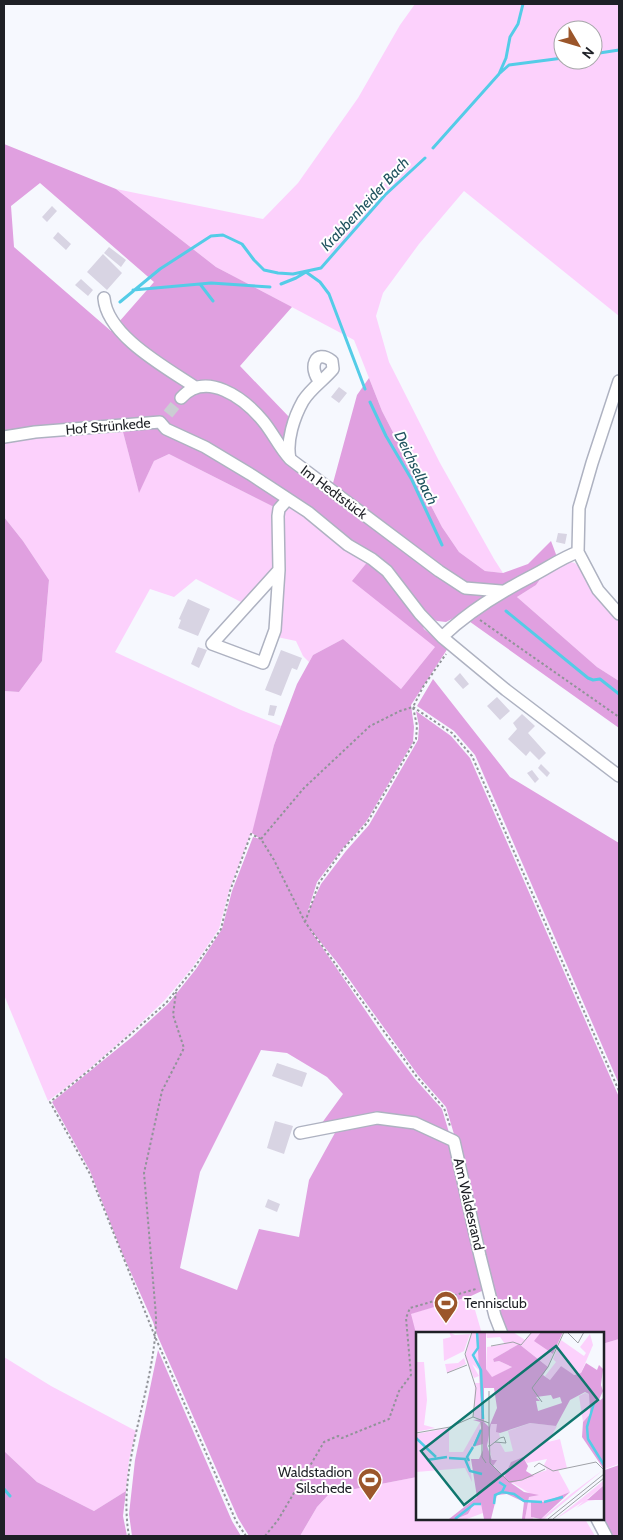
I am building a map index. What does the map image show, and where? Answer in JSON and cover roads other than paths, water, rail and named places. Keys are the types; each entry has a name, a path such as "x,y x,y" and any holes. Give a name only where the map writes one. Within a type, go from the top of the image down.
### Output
{"street":[{"path":"104,298 105,307 115,325 130,340 144,352 196,387"},
{"path":"619,381 592,463 580,508 578,552 598,590 619,614"},
{"path":"290,459 289,442 303,401 320,382"},
{"path":"181,398 188,390 196,387"},
{"name":"Im Hedtstück","path":"196,387 212,387 224,390 240,399 263,421 281,449 290,459 445,576 465,588 501,591"},
{"name":"Hof Strünkede","path":"4,437 164,418 166,428 205,447 250,474 287,500"},
{"path":"279,570 212,644 263,663 275,630 279,570 278,516 279,509 287,500 308,512 348,544 372,558 387,571 420,614 451,645 619,776"},
{"path":"442,637 459,620 501,591 560,559 578,552"},
{"name":"Am Waldesrand","path":"300,1133 378,1118 415,1123 454,1141 495,1316 501,1332"},
{"path":"598,1520 606,1536"}],"waterway":[{"name":"Krabbenheider Bach","path":"433,148 499,74 506,58 510,37 518,24 523,4"},
{"path":"603,52 619,50"},
{"path":"500,73 509,65 553,59"},
{"name":"Krabbenheider Bach","path":"120,302 160,269 211,236 223,235 242,244 264,270 293,274 321,268 385,195 425,158"},
{"name":"Deichselbach","path":"281,284 306,272 320,282 329,294 365,389"},
{"path":"133,290 211,283 270,287"},
{"path":"200,284 213,301"},
{"name":"Deichselbach","path":"370,402 386,436 412,480 442,545"},
{"name":"Deichselbach","path":"506,611 588,678 593,680 600,679 619,694"},
{"path":"4,1489 10,1496"}],"tunnel":[{"path":"168,414 181,398"}],"place":[{"name":"Tennisclub","path":"446,1324"},
{"name":"Waldstadion Silschede","path":"370,1501"}]}
